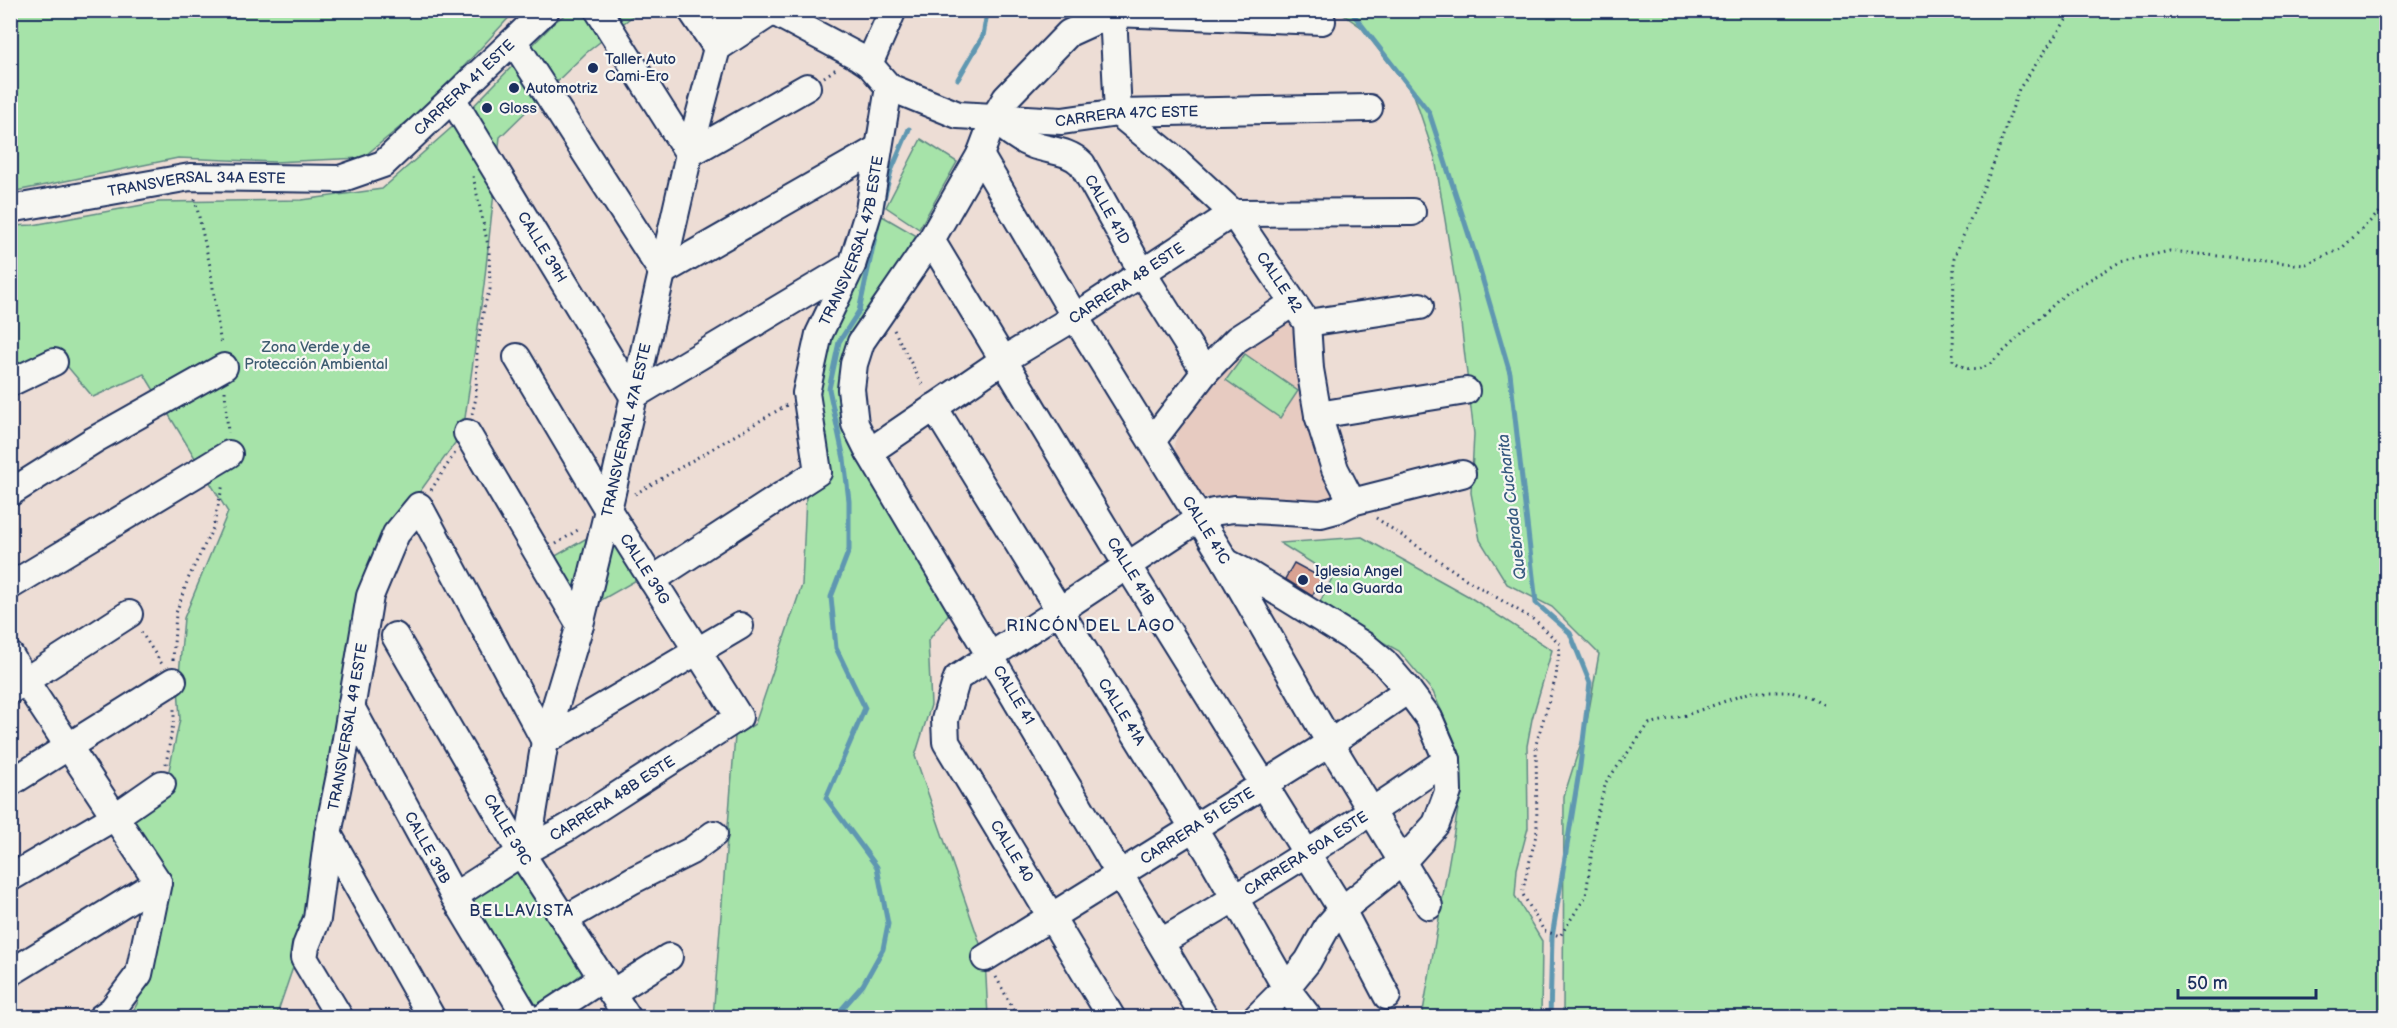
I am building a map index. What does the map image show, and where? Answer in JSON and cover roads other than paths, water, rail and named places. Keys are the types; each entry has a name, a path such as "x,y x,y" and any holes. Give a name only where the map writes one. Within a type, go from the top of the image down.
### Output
{"street":[{"name":"CARRERA 41 ESTE","path":"383,164 546,10"},
{"path":"598,10 688,154 807,87"},
{"path":"692,10 717,48 771,11 863,60 889,87"},
{"name":"TRANSVERSAL 47A ESTE","path":"524,852 545,741 580,625 688,154 717,48 732,10"},
{"path":"863,60 892,10"},
{"path":"1118,113 1113,13 1322,21"},
{"name":"CALLE 41","path":"1113,13 1069,33 1006,98 993,118 980,154 931,240 861,342 854,364 851,389 855,424 869,452 1205,1017"},
{"path":"514,42 662,273 877,149"},
{"name":"CARRERA 47C ESTE","path":"889,87 958,115 993,118 1062,121 1118,113 1369,108"},
{"name":"TRANSVERSAL 47B ESTE","path":"652,580 818,472 806,393 819,334 852,265 869,210 877,149 889,87"},
{"name":"CALLE 39H","path":"453,100 633,396"},
{"name":"CALLE 42","path":"1118,113 1178,162 1233,213 1300,313 1318,416 1335,469 1352,502"},
{"name":"CALLE 41D","path":"993,118 1014,137 1033,145 1068,154 1082,164 1142,272 1204,372"},
{"name":"CALLE 41C","path":"980,154 1075,317 1226,562 1330,743 1429,906"},
{"name":"TRANSVERSAL 34A ESTE","path":"10,209 190,177 340,179 383,164"},
{"path":"1233,213 1412,212"},
{"name":"CARRERA 48 ESTE","path":"869,452 1002,361 1075,317 1233,213"},
{"name":"CALLE 41B","path":"931,240 1127,565 1342,910 1387,996"},
{"path":"633,396 852,265"},
{"path":"1152,441 1204,372 1237,339 1300,313 1420,306"},
{"name":"CALLE 39G","path":"517,357 608,510 739,717"},
{"path":"10,383 54,362"},
{"path":"10,493 94,440 224,367"},
{"path":"1318,416 1466,391"},
{"name":"CALLE 41A","path":"934,407 1194,828 1286,988 1310,1017"},
{"path":"467,433 580,625"},
{"path":"10,586 229,454"},
{"path":"991,655 1198,519 1214,512 1234,509 1321,514 1352,502 1462,474"},
{"name":"TRANSVERSAL 49 ESTE","path":"340,1017 304,958 306,946 317,919 328,834 370,596 396,534 419,506 545,741"},
{"path":"1226,562 1365,646 1383,662 1429,718 1447,760 1448,792 1436,824 1403,861 1342,910 1327,927 1308,961 1286,988 1256,1017"},
{"path":"18,686 129,614"},
{"path":"545,741 697,649 740,626"},
{"name":"CALLE 39C","path":"395,636 524,852 628,1017"},
{"path":"10,655 18,686 69,747 158,882 139,974 106,1014"},
{"name":"CALLE 40","path":"991,655 957,678 945,720 946,742 1112,1017"},
{"path":"10,783 172,681"},
{"name":"CARRERA 51 ESTE","path":"985,958 1330,743 1408,690"},
{"name":"CALLE 39B","path":"351,707 454,896 527,1017"},
{"name":"CARRERA 48B ESTE","path":"454,896 567,828 739,717"},
{"name":"CARRERA 50A ESTE","path":"1161,942 1308,854 1447,760"},
{"path":"10,878 116,816 162,784"},
{"path":"328,834 432,1017"},
{"path":"565,919 633,880 691,851 714,834"},
{"path":"10,973 158,882"},
{"path":"542,1017 669,957"}],"waterway":[{"path":"958,79 983,36 987,13 990,10"},
{"name":"Quebrada Cucharita","path":"1350,10 1429,112 1476,257 1510,373 1536,603 1570,633 1590,683 1580,766 1552,937 1550,1018"},
{"path":"881,211 891,171 909,129"},
{"path":"834,1018 863,985 883,949 888,924 877,867 826,798 865,708 836,648 831,597 849,550 849,501 844,459 829,389 839,342 859,311 878,223"}],"place":[{"name":"Taller Auto Cami-Ero","path":"593,68"},
{"name":"Automotriz","path":"514,88"},
{"name":"Gloss","path":"487,108"},
{"name":"Iglesia Angel de la Guarda","path":"1303,580"}],"district":[{"name":"RINCÓN DEL LAGO","path":"1091,625"},
{"name":"BELLAVISTA","path":"522,910"}],"park label":[{"name":"Zona Verde y de Protección Ambiental","path":"316,356"}]}
